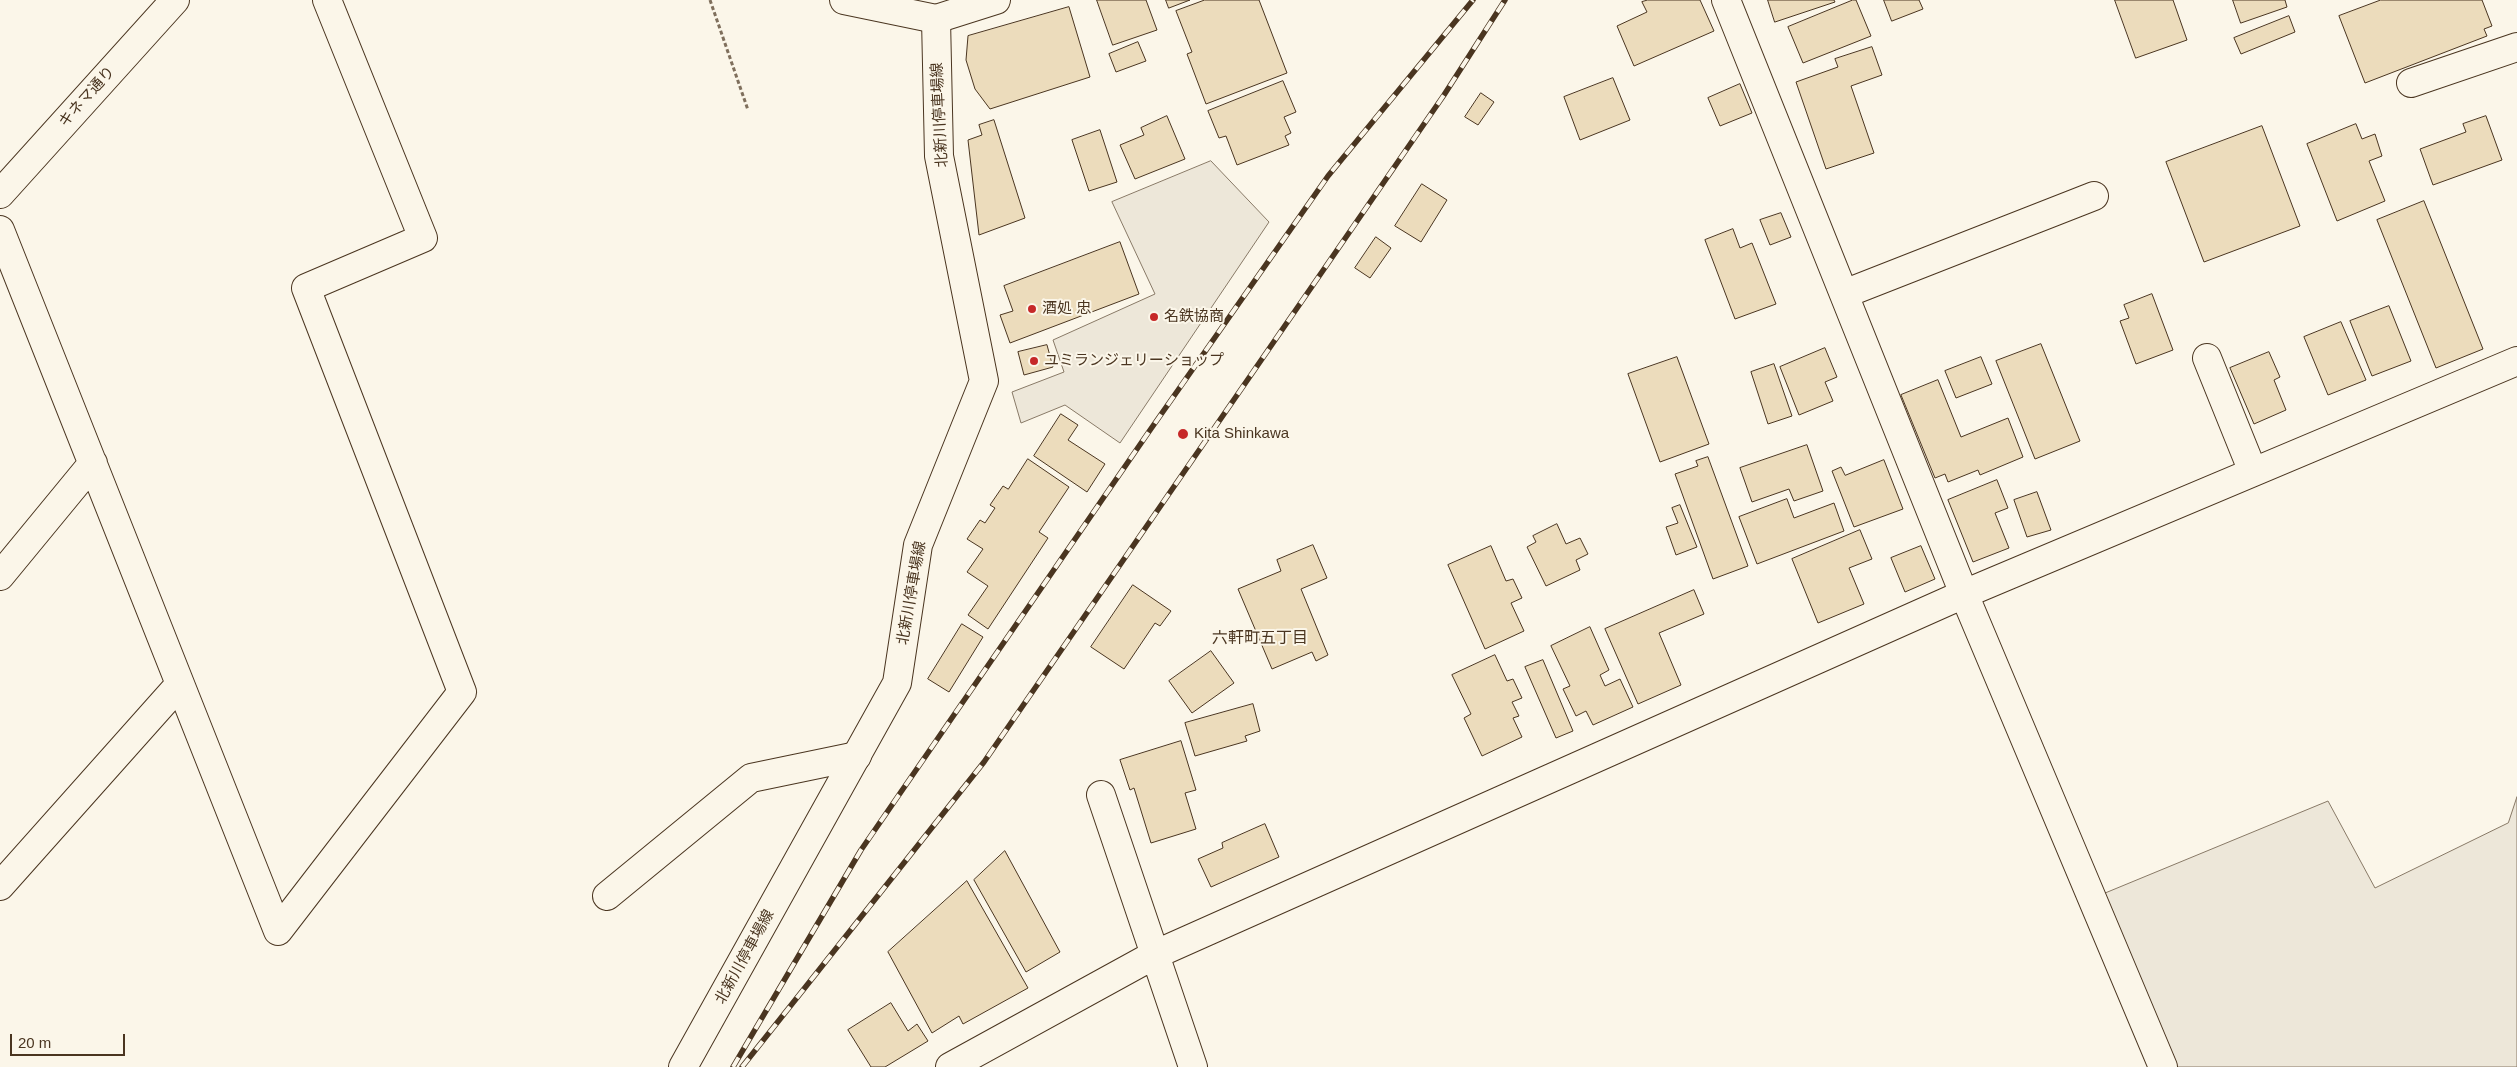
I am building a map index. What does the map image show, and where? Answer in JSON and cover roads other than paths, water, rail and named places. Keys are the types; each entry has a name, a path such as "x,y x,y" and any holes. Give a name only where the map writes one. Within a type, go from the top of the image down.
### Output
{"street":[{"name":"キネマ通り","path":"0,194 175,0"},
{"path":"0,230 278,931 462,692 306,288 423,238 327,0"},
{"path":"844,0 939,10 996,0"},
{"path":"1726,0 1964,594 2163,1067"},
{"name":"北新川停車場線","path":"683,1067 897,683 918,545 984,381 940,156 939,10"},
{"path":"2411,83 2517,47"},
{"path":"1844,294 2094,196"},
{"path":"2207,358 2253,472"},
{"path":"950,1067 1154,955 1964,594 2517,361"},
{"path":"0,576 93,463"},
{"path":"0,886 180,684"},
{"path":"607,896 751,778 857,756"},
{"path":"1101,796 1193,1067"}],"railway":[{"path":"733,1067 861,850 1148,433 1328,176 1473,0"},
{"path":"742,1067 984,762 1444,95 1505,0"}],"place":[{"name":"酒処 忠","path":"1032,309"},
{"name":"名鉄協商","path":"1154,317"},
{"name":"ユミランジェリーショップ","path":"1034,361"},
{"name":"Kita Shinkawa","path":"1183,434"}],"district":[{"name":"六軒町五丁目","path":"1260,639"}]}
